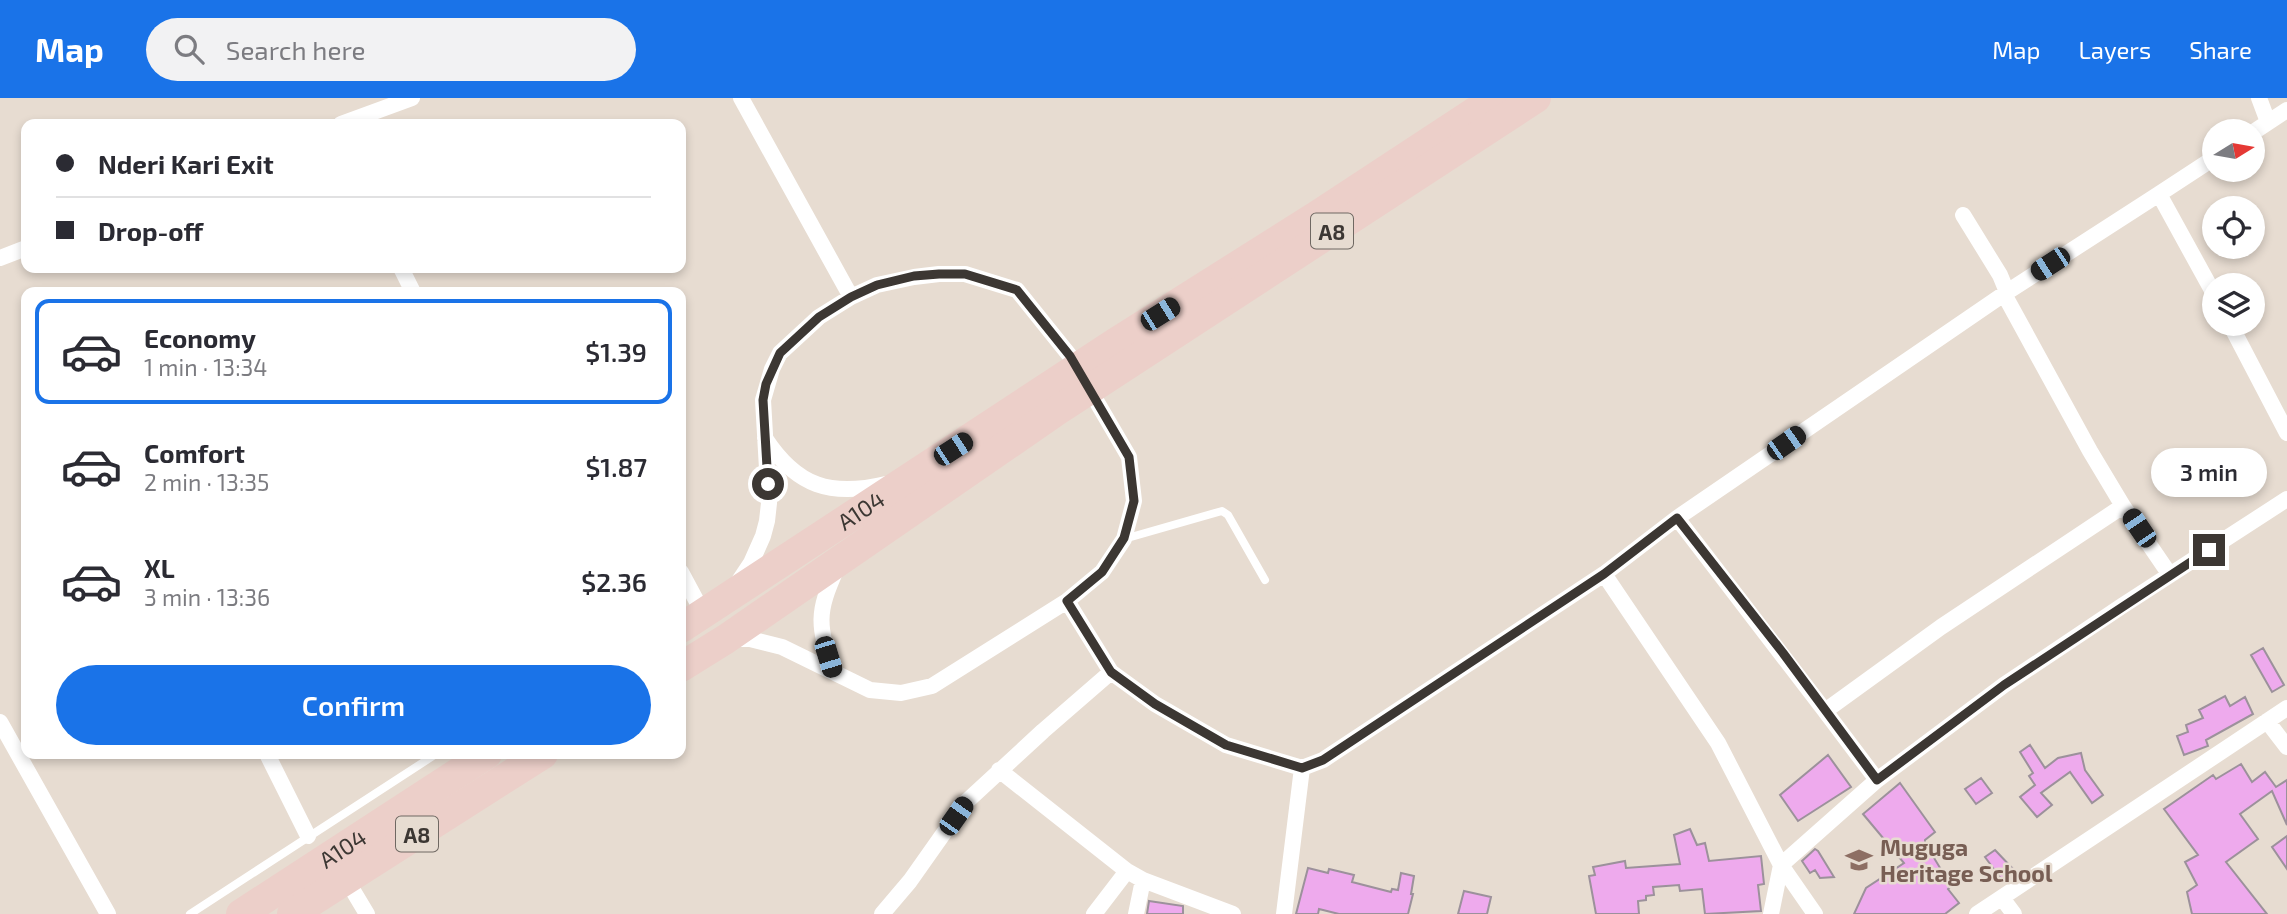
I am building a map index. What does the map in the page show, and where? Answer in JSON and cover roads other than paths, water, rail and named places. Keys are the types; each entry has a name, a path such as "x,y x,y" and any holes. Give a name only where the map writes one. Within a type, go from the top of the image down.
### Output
{"highway":[{"name":"A8","path":"1121,354 1318,215 1496,98"},
{"name":"A8","path":"686,664 841,559 1050,400 1536,98"},
{"name":"A104","path":"689,609 728,597 909,478 1050,400"},
{"name":"A104","path":"241,914 267,897 315,849 478,759"},
{"name":"A8","path":"292,914 535,759"}],"street":[{"path":"355,119 412,98"},
{"path":"741,98 851,297"},
{"path":"2259,98 2268,122"},
{"path":"2265,124 2287,110"},
{"path":"1067,601 1111,672 1155,704 1226,745 1302,768 1323,760 1604,574 1677,518 2006,293 2202,166"},
{"path":"2159,194 2202,273"},
{"path":"1963,215 2000,275 2006,293 2090,451 2170,575"},
{"path":"0,258 21,250"},
{"path":"726,639 766,641 858,686 879,692 920,690 961,669 1067,601 1102,572 1124,538 1134,501 1129,457 1070,356 1017,290 965,274 939,274 893,280 851,297 819,317 780,353 763,400 769,503 764,536 728,597"},
{"path":"2236,336 2287,433"},
{"path":"764,436 785,465 800,476 829,489 870,488 909,478"},
{"path":"1771,914 1780,865 1877,780 2004,685 2287,499"},
{"path":"1825,711 1941,627 2123,506"},
{"path":"1677,518 1877,780"},
{"path":"833,672 820,628 820,616 824,597 841,559"},
{"path":"1604,574 1718,743 1780,865 1815,914"},
{"path":"882,914 911,881 965,803 1111,672"},
{"path":"1977,914 2287,708"},
{"path":"2267,721 2287,747"},
{"path":"0,722 108,914"},
{"path":"270,759 315,849"},
{"path":"1284,914 1302,768"},
{"path":"999,770 1127,871 1143,880 1233,914"},
{"path":"1094,914 1127,871"},
{"path":"346,879 367,914"},
{"path":"1136,914 1143,880"},
{"path":"2002,898 2014,914"}],"lane":[{"path":"1124,538 1222,511 1227,515 1265,580"},
{"path":"190,914 315,849 430,759"}],"place":[{"name":"Muguga Heritage School","path":"1859,860"}]}
